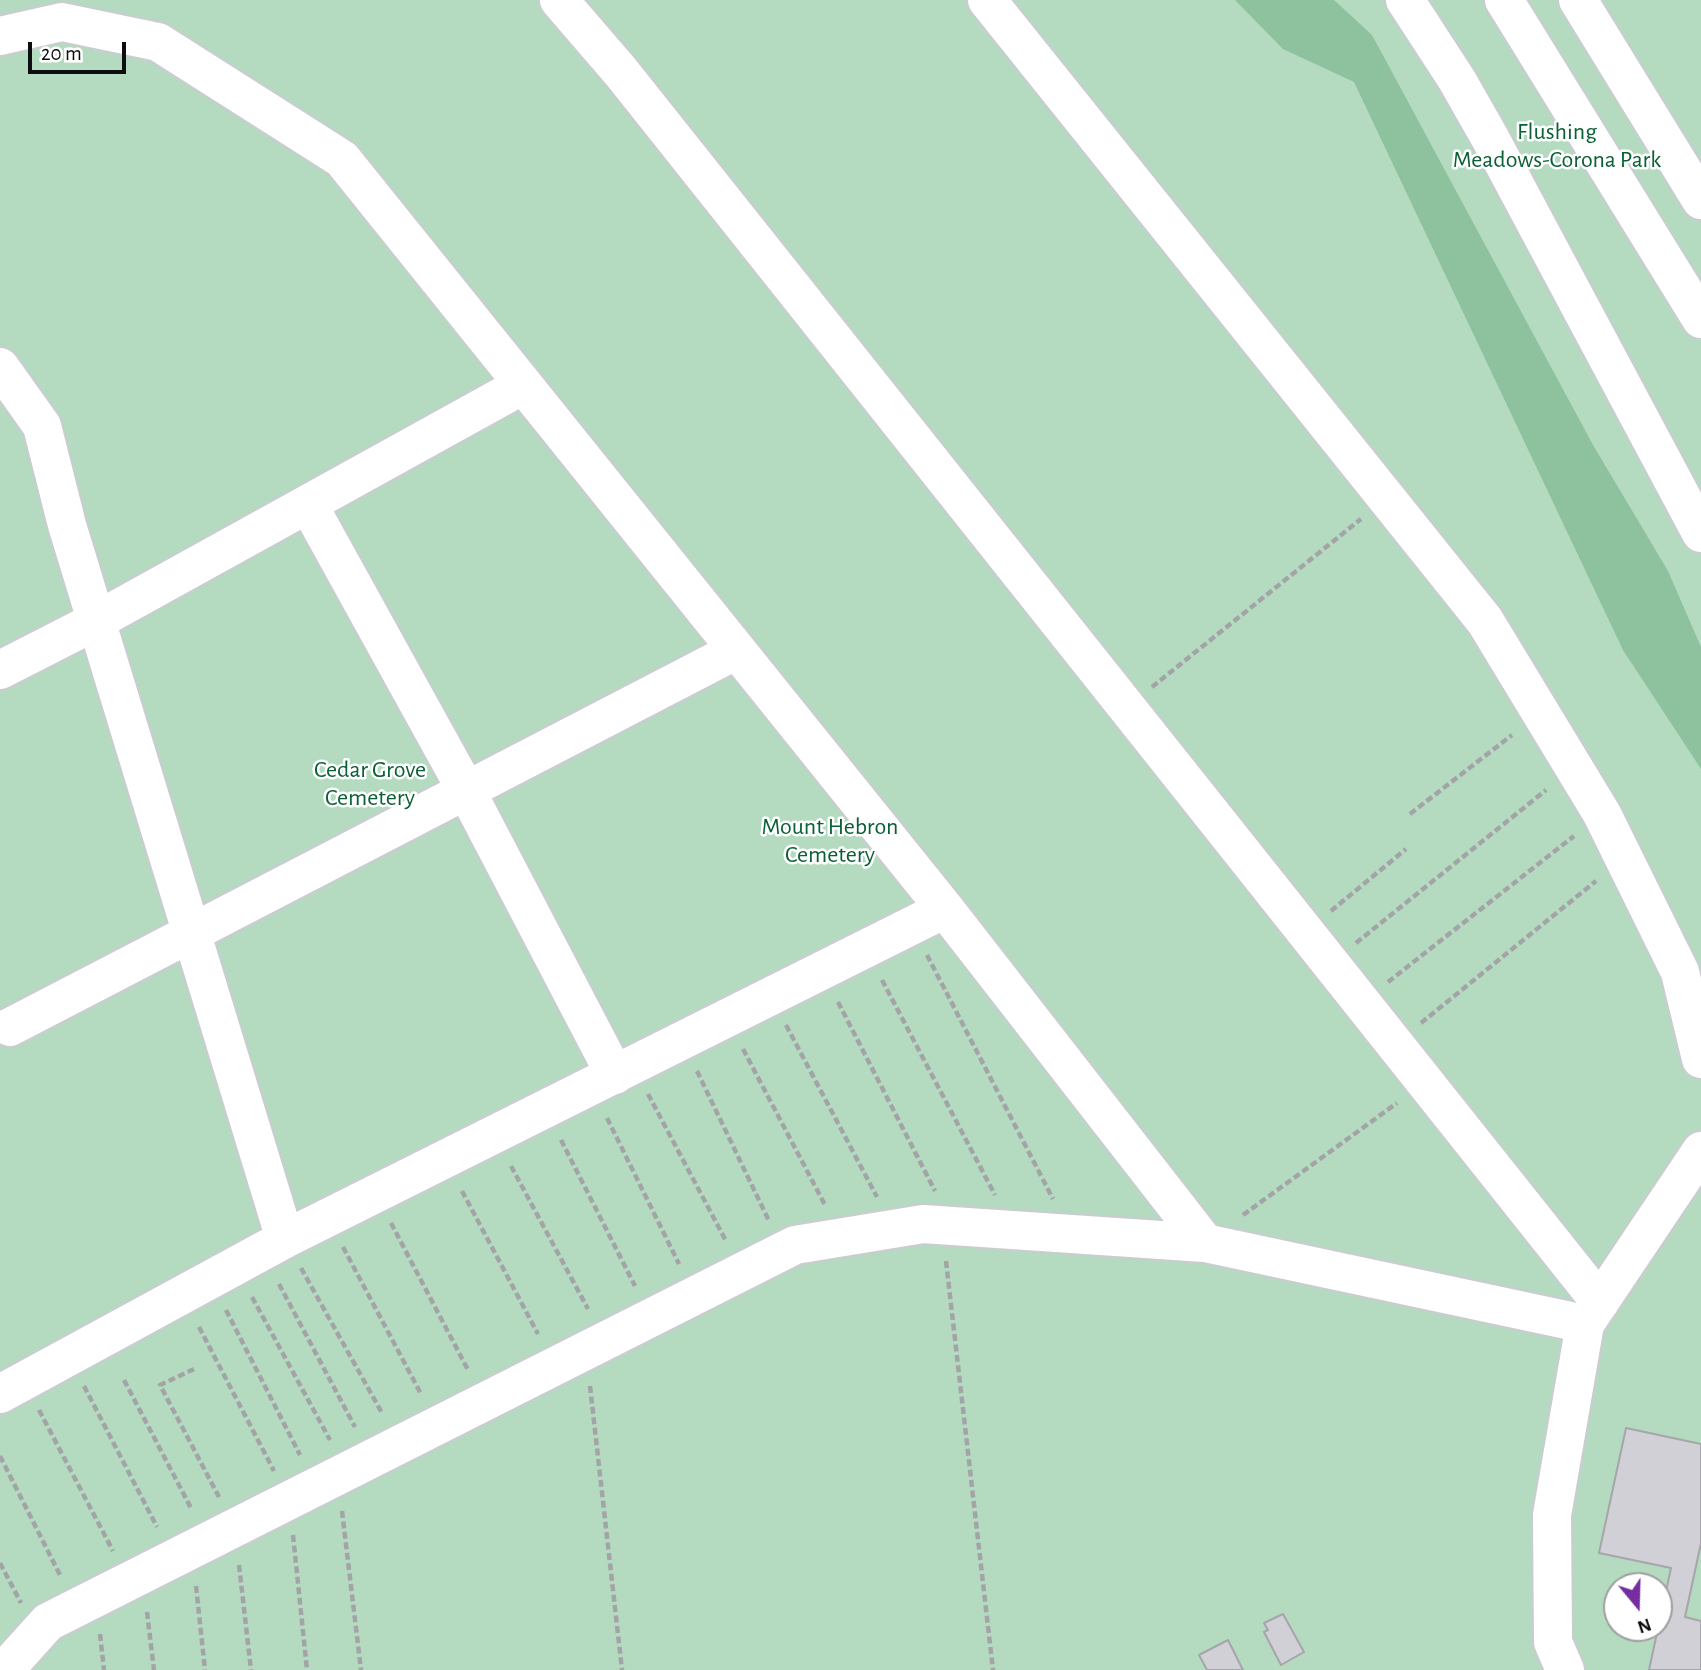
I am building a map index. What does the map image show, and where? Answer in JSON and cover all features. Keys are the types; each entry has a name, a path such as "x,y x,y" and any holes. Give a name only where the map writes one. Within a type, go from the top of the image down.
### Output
{"main road":[{"path":"559,0 630,82 1363,1002 1426,1082 1593,1313"},
{"path":"987,0 1485,621 1602,814 1680,972 1701,1059"},
{"path":"1405,0 1451,70 1490,138 1701,533"},
{"path":"1504,0 1701,319"},
{"path":"1578,0 1701,200"},
{"path":"0,36 62,22 158,42 342,159 945,909 1205,1243"},
{"path":"1615,60 1701,173"},
{"path":"0,367 42,426 66,525 191,932 235,1266"},
{"path":"0,670 96,621 523,385"},
{"path":"1648,434 1701,518"},
{"path":"308,505 466,790 613,1075"},
{"path":"10,1027 737,650"},
{"path":"12,1388 327,1218 945,909"},
{"path":"1565,1670 1553,1642 1552,1515 1593,1313 1701,1151"},
{"path":"11,1670 11,1663 48,1622 795,1245 923,1224 1205,1243 1593,1313"}],"path":[{"path":"1127,707 1387,499"},
{"path":"1410,814 1541,713"},
{"path":"1331,963 1574,768"},
{"path":"1363,1002 1602,814"},
{"path":"1306,932 1406,849"},
{"path":"1396,1044 1624,859"},
{"path":"911,926 1072,1234"},
{"path":"866,950 1013,1230"},
{"path":"822,971 947,1225 993,1670"},
{"path":"771,997 894,1228"},
{"path":"727,1018 841,1237"},
{"path":"683,1041 783,1250"},
{"path":"613,1075 742,1272"},
{"path":"613,1075 695,1296"},
{"path":"1205,1243 1426,1082"},
{"path":"545,1109 651,1318"},
{"path":"494,1135 582,1353 622,1670"},
{"path":"445,1159 582,1353"},
{"path":"376,1194 485,1402"},
{"path":"327,1218 438,1425"},
{"path":"235,1266 344,1473"},
{"path":"235,1266 344,1473"},
{"path":"235,1266 344,1473"},
{"path":"235,1266 344,1473 361,1670"},
{"path":"235,1266 344,1473 307,1670"},
{"path":"69,1357 180,1556 251,1670"},
{"path":"154,1670 180,1556 160,1385 194,1369"},
{"path":"124,1380 180,1556 205,1670"},
{"path":"12,1388 180,1556"},
{"path":"0,1456 76,1609"}],"green space":[{"name":"Mount Hebron Cemetery","path":"0,0 1701,0 1701,1670 0,1670"},
{"path":"1235,0 1334,0 1372,35 1593,445 1668,571 1701,647 1701,769 1623,650 1354,82 1283,49"}],"building":[{"path":"1626,1428 1701,1444 1701,1543 1685,1617 1701,1621 1701,1670 1649,1670 1655,1642 1673,1642 1671,1568 1599,1553"},
{"path":"1283,1614 1304,1652 1281,1665 1264,1632 1268,1630 1264,1623"},
{"path":"1228,1640 1243,1670 1207,1670 1199,1655"}],"park label":[{"name":"Flushing Meadows-Corona Park","path":"1557,146"},
{"name":"Cedar Grove Cemetery","path":"370,784"}]}
